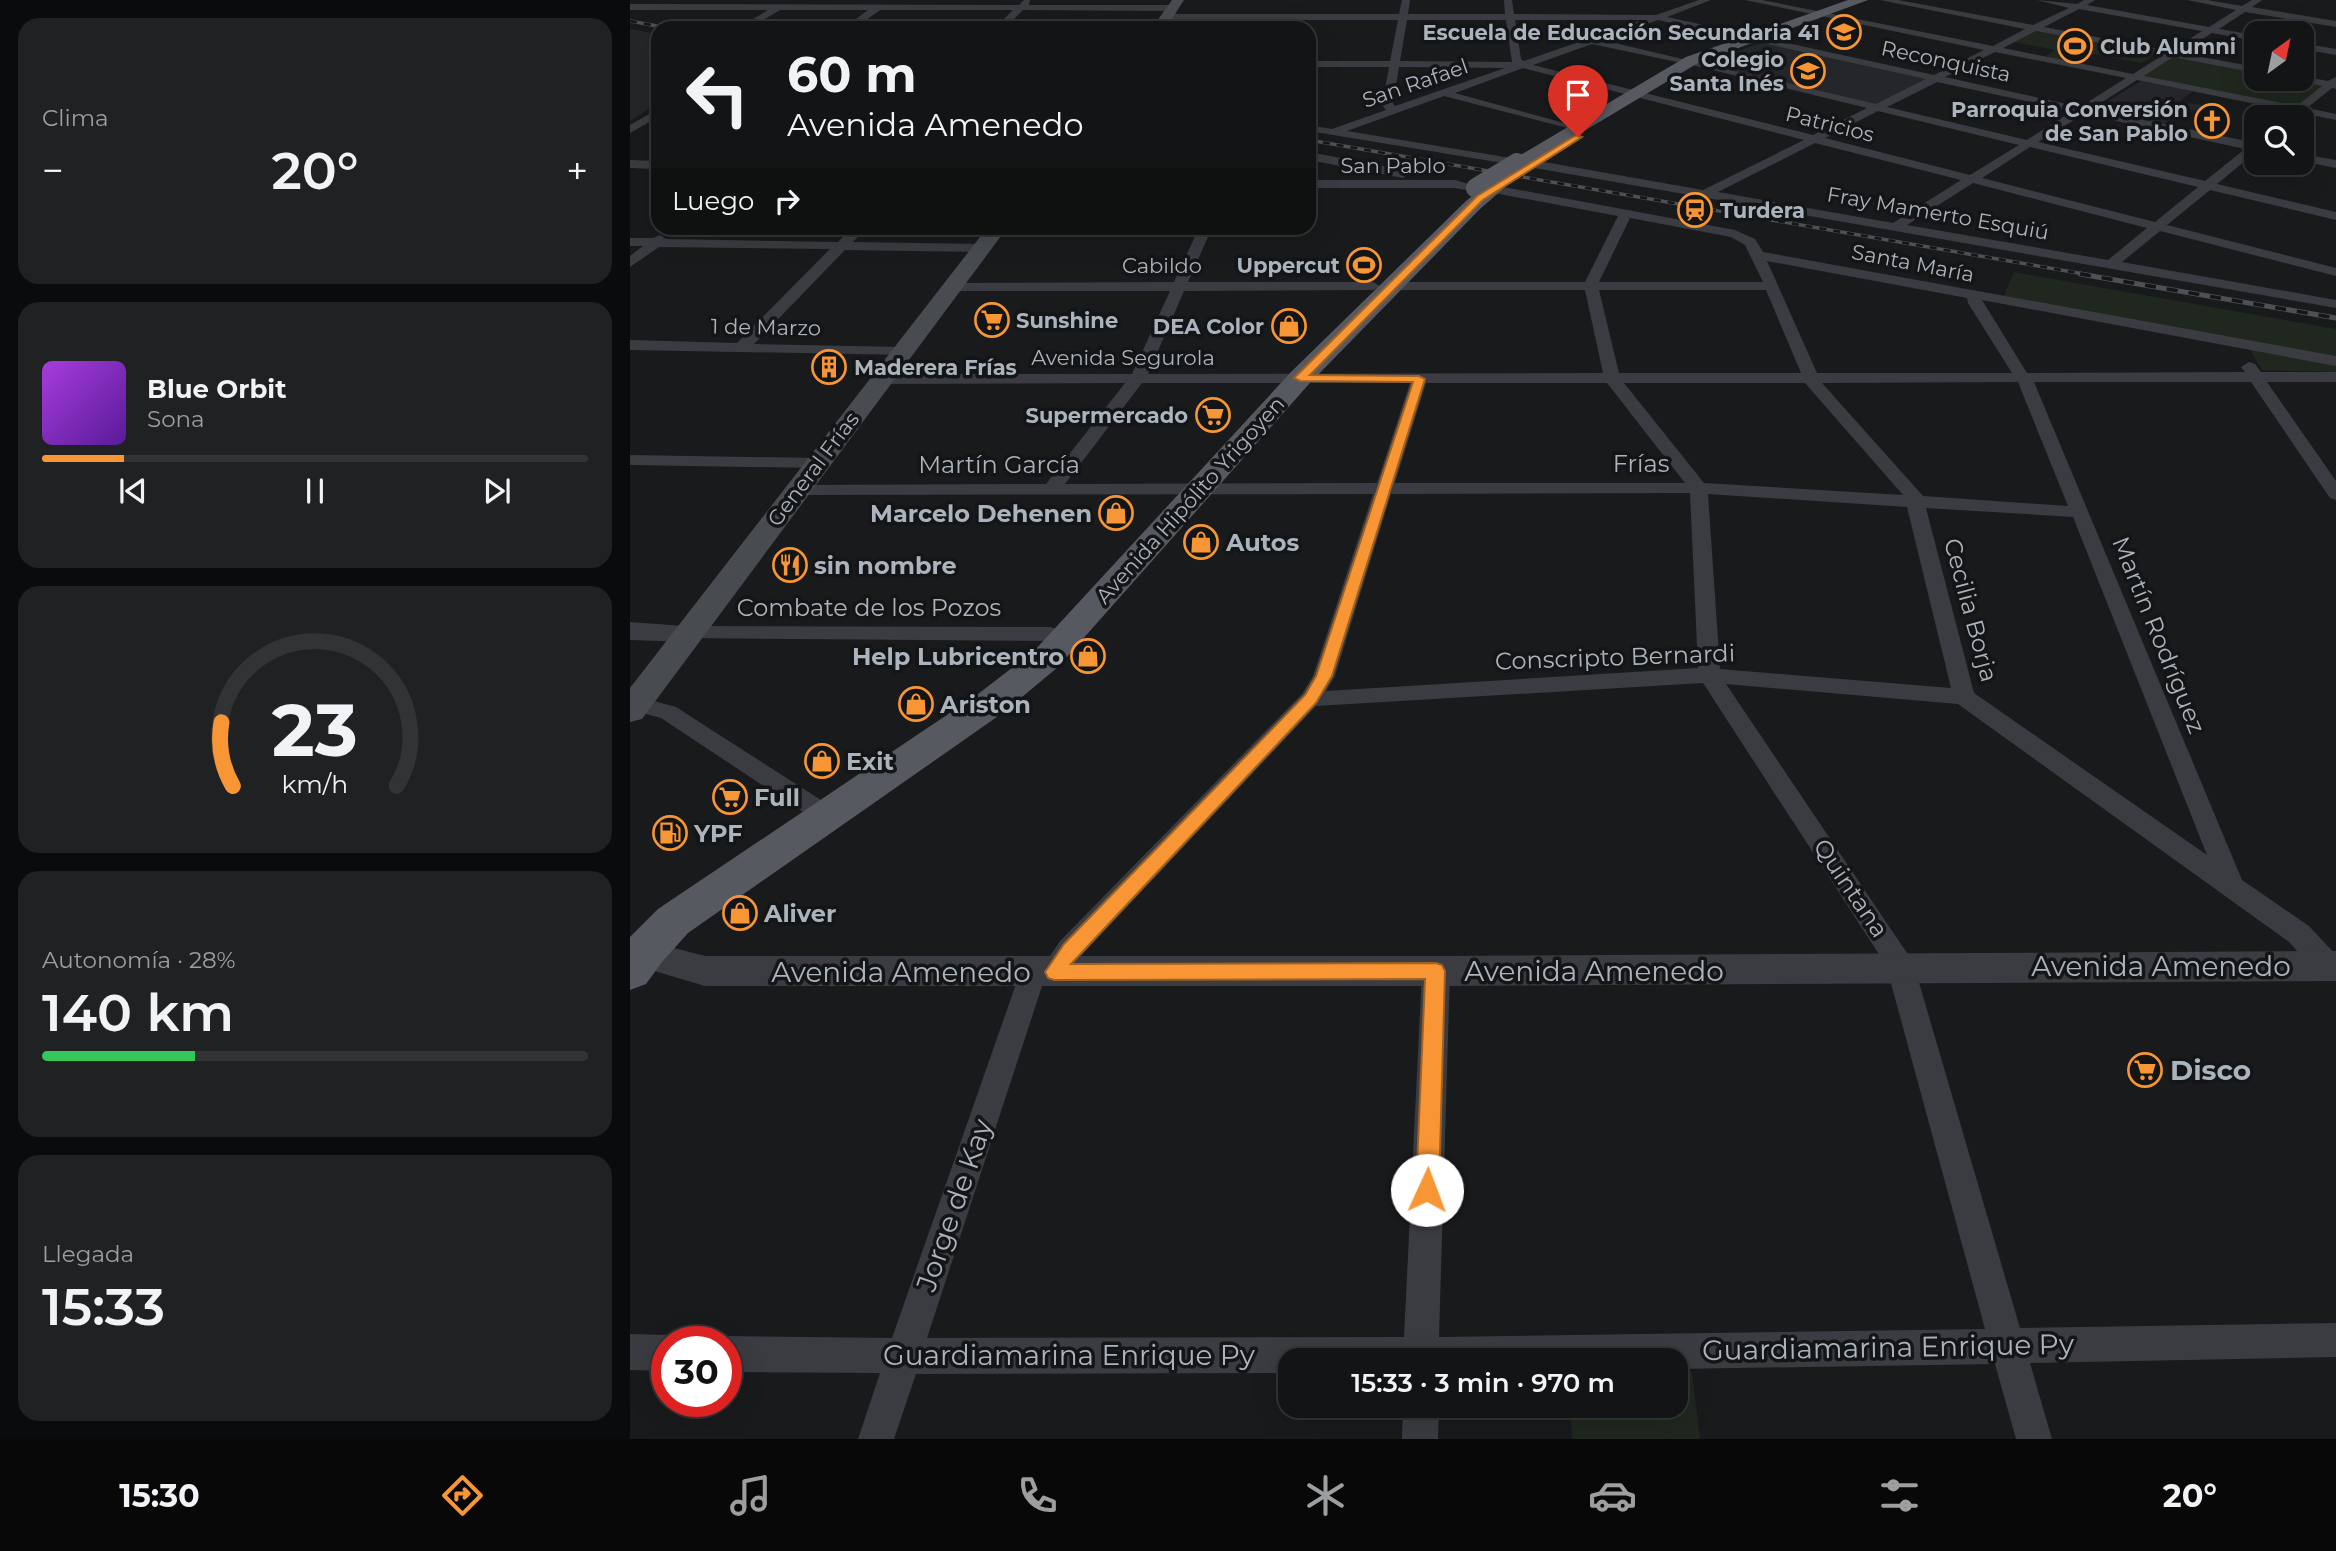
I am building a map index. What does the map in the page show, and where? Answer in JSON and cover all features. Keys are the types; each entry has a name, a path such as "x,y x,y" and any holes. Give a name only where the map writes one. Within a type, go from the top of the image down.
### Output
{"main road":[{"name":"Avenida Hipólito Yrigoyen","path":"634,948 678,894 998,681 1050,634 1191,487 1290,378 1382,286 1480,198 1474,187 1525,163 1692,64 1861,0"},
{"name":"Avenida Hipólito Yrigoyen","path":"1826,15 1875,0"},
{"name":"Avenida Hipólito Yrigoyen","path":"1525,163 1575,129 1641,95"},
{"name":"General Frías","path":"632,708 991,235"},
{"name":"Avenida Hipólito Yrigoyen","path":"634,948 1030,674 1063,643 1191,487"}],"street":[{"path":"664,20 701,0"},
{"path":"756,21 791,0"},
{"path":"859,21 888,0"},
{"path":"1007,21 1030,0"},
{"path":"1393,110 1387,105 1406,0"},
{"path":"1508,0 1516,60 1523,65"},
{"name":"San Rafael","path":"1333,132 1707,0"},
{"path":"1749,0 2258,105"},
{"path":"1884,0 2244,68"},
{"path":"2041,0 2244,36"},
{"path":"1707,193 2091,0"},
{"path":"2191,0 2336,24"},
{"path":"1895,227 2258,0"},
{"name":"Reconquista","path":"630,7 1021,8 1403,17 1618,13 1658,18 2244,145"},
{"path":"1292,21 1296,13"},
{"path":"1618,13 1622,26 1627,29"},
{"path":"1592,41 2336,216"},
{"path":"2314,48 2336,52"},
{"name":"Patricios","path":"1316,64 1523,65 2336,272"},
{"path":"2314,81 2334,83"},
{"path":"2305,105 2334,83"},
{"path":"1444,93 1575,129"},
{"path":"2314,115 2336,117"},
{"path":"630,130 651,116"},
{"name":"Fray Mamerto Esquiú","path":"1316,129 1707,193 2336,304"},
{"path":"2110,265 2244,156"},
{"name":"Santa María","path":"1316,157 1735,234 1750,242 1758,255 2336,361"},
{"path":"2314,160 2336,164"},
{"path":"630,164 651,165"},
{"name":"San Pablo","path":"1316,184 1474,187"},
{"path":"1626,214 1591,285 1612,379 1699,488 1709,675"},
{"path":"630,263 665,235"},
{"path":"741,348 852,235"},
{"path":"1052,488 1138,378 1202,235"},
{"path":"630,242 981,248"},
{"name":"Cecilia Borja","path":"1758,255 1769,286 1811,378 1910,489 1964,697 2232,886"},
{"name":"Cabildo","path":"951,287 1769,286"},
{"name":"Martín Rodríguez","path":"1974,296 1975,303 2025,378 2232,886"},
{"path":"2237,343 2254,376 2336,494"},
{"name":"1 de Marzo","path":"630,345 902,352"},
{"name":"Avenida Segurola","path":"881,379 2336,377"},
{"name":"Jorge de Kay","path":"876,1439 903,1357 1044,972 1070,949 1310,699 1324,676 1419,379"},
{"path":"630,460 819,463"},
{"name":"Martín García","path":"798,490 1191,487"},
{"name":"Frías","path":"1191,487 1699,488 2081,512"},
{"path":"630,631 688,633"},
{"name":"Combate de los Pozos","path":"688,633 1050,634"},
{"name":"Conscripto Bernardi","path":"1310,699 1709,675 1964,697"},
{"name":"Quintana","path":"1709,675 1894,951 2034,1439"},
{"path":"632,708 668,712 811,806"},
{"path":"2232,886 2299,934 2332,966"},
{"name":"Avenida Amenedo","path":"634,948 664,960 705,971 1901,970 1976,967 2332,966"},
{"path":"1421,1348 1436,971"},
{"name":"Guardiamarina Enrique Py","path":"1688,1352 2336,1340"},
{"path":"630,1352 651,1353"},
{"name":"Guardiamarina Enrique Py","path":"742,1354 1278,1357"},
{"path":"1420,1439 1421,1418"}],"shaded area":[{"path":"630,29 651,33 651,108 630,121"},
{"name":"Club Alumni","path":"2036,31 2156,54 2141,63 2077,51 2061,60 2045,56 2055,50 2014,42"},
{"name":"Colegio Santa Inés","path":"1763,42 1929,79 1875,107 1700,65"},
{"path":"2171,54 2244,68 2244,91 2314,91 2314,82 2330,85 2305,105 2274,105 2132,77"},
{"path":"2141,81 2193,91 2180,101 2206,106 2199,111 2186,109 2163,125 2094,110"},
{"path":"2014,272 2336,329 2336,358 2004,296"},
{"path":"2249,348 2336,364 2336,372 2262,370"},
{"path":"1688,1372 1692,1372 1700,1439 1572,1439 1571,1418 1688,1418"}],"railway":[{"path":"630,21 651,25"},
{"path":"1316,141 2090,275"},
{"path":"2080,274 2336,318"}],"place":[{"name":"Escuela de Educación Secundaria 41","path":"1844,32"},
{"name":"Club Alumni","path":"2075,46"},
{"name":"Colegio Santa Inés","path":"1808,71"},
{"name":"Parroquia Conversión de San Pablo","path":"2212,121"},
{"name":"Turdera","path":"1695,210"},
{"name":"Uppercut","path":"1364,265"},
{"name":"Sunshine","path":"992,320"},
{"name":"DEA Color","path":"1289,326"},
{"name":"Maderera Frías","path":"829,367"},
{"name":"Supermercado","path":"1213,415"},
{"name":"Marcelo Dehenen","path":"1116,513"},
{"name":"Autos","path":"1201,542"},
{"name":"sin nombre","path":"790,565"},
{"name":"Help Lubricentro","path":"1088,656"},
{"name":"Ariston","path":"916,704"},
{"name":"Exit","path":"822,761"},
{"name":"Full","path":"730,797"},
{"name":"YPF","path":"670,833"},
{"name":"Aliver","path":"740,913"},
{"name":"Disco","path":"2145,1070"}],"route":[{"path":"1427,1190 1436,971 1054,972 1070,949 1310,699 1324,676 1419,379 1300,378 1480,198 1578,137"}]}
